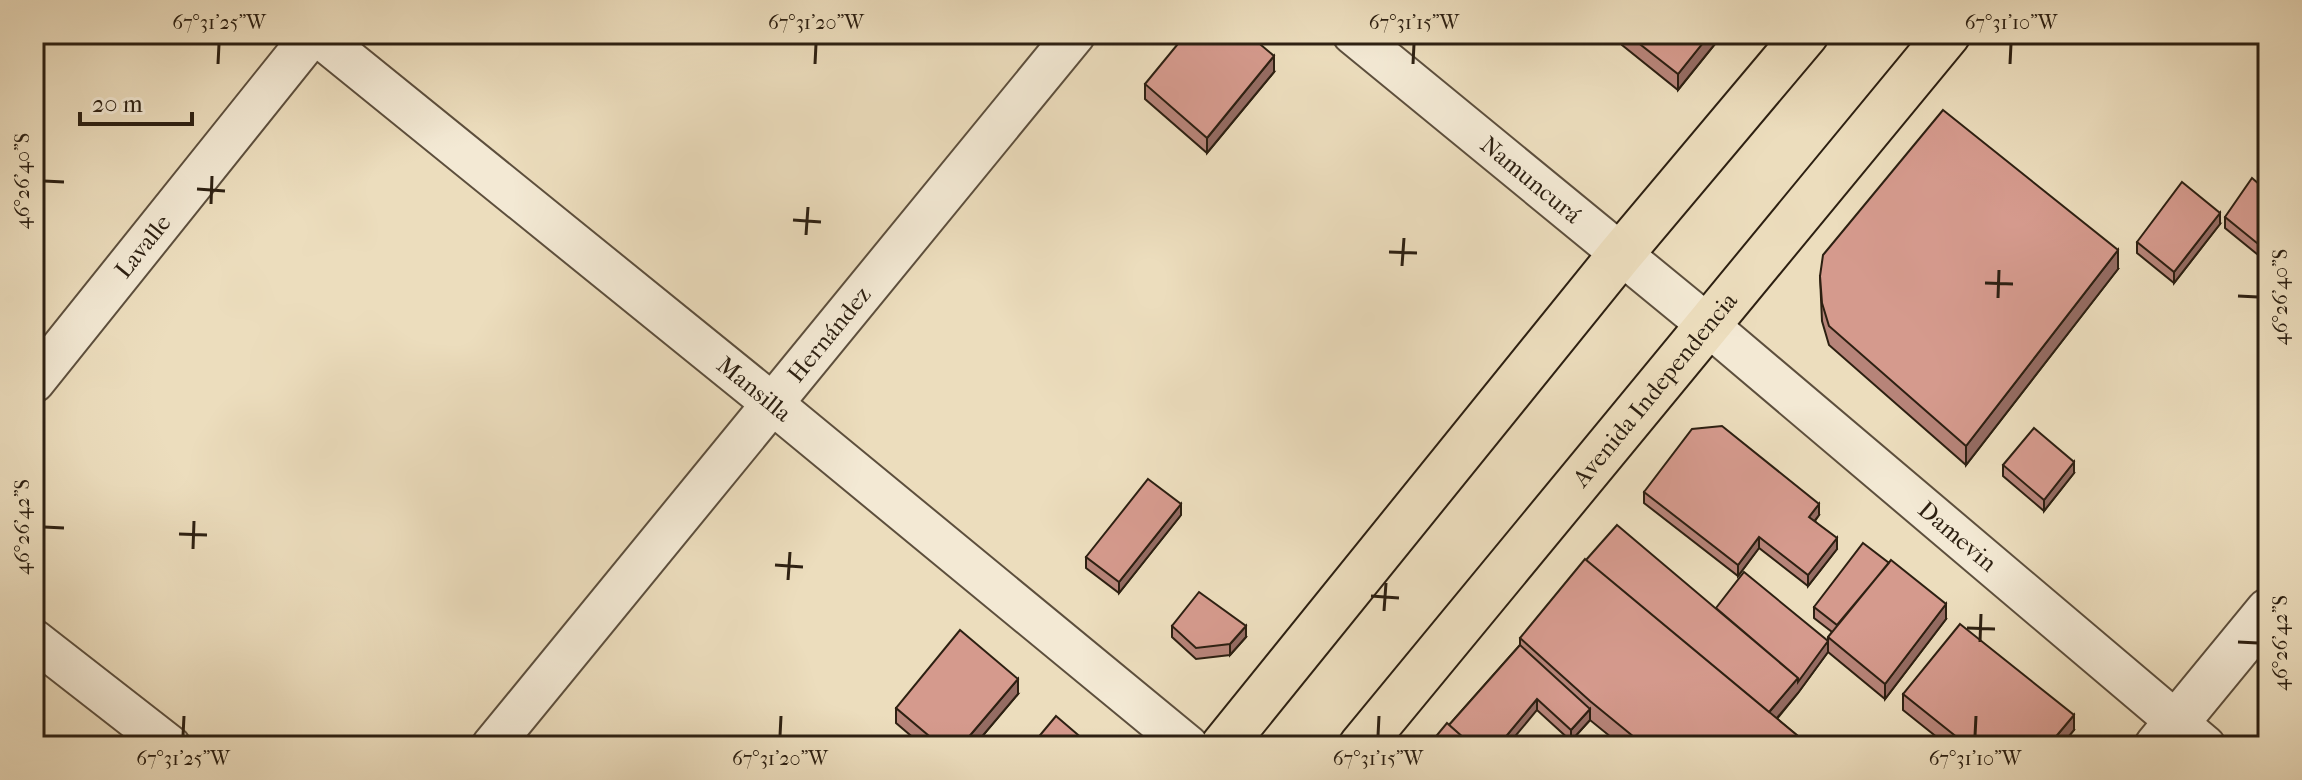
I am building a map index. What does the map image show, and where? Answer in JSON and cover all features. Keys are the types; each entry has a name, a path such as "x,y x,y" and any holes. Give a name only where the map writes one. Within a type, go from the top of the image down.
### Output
{"main road":[{"path":"1223,746 1620,255 1806,34"},
{"name":"Avenida Independencia","path":"1361,746 1948,34"}],"street":[{"name":"Lavalle","path":"34,382 315,34"},
{"name":"Mansilla","path":"315,34 774,405 1188,746"},
{"name":"Hernández","path":"492,746 1075,34"},
{"name":"Namuncurá","path":"1353,34 1709,326"},
{"name":"Damevin","path":"1709,326 2180,738"},
{"path":"2180,738 2268,611"},
{"path":"34,640 170,746"}],"building":[{"path":"1186,34 1248,34 1274,56 1207,138 1145,84"},
{"path":"1627,34 1710,34 1678,74"},
{"path":"1943,110 2118,250 1966,446 1829,326 1822,303 1820,276 1823,255"},
{"path":"2252,178 2268,192 2268,252 2225,217"},
{"path":"2182,182 2220,213 2174,272 2137,242"},
{"path":"1722,426 1819,504 1809,517 1837,538 1808,575 1759,537 1738,565 1644,492 1692,429"},
{"path":"2034,428 2074,462 2044,500 2003,465"},
{"path":"1148,479 1181,504 1119,582 1086,557"},
{"path":"1617,525 1798,678 1769,712 1586,560"},
{"path":"1863,543 1889,563 1837,625 1814,607"},
{"path":"1585,559 1810,746 1645,746 1590,701 1520,638"},
{"path":"1891,560 1946,604 1885,684 1828,637"},
{"path":"1744,572 1828,641 1798,682 1798,678 1716,608"},
{"path":"1199,592 1246,626 1230,644 1196,648 1172,626"},
{"path":"1960,624 2074,715 2048,746 1968,746 1903,694"},
{"path":"960,630 1018,679 961,746 941,746 896,708"},
{"path":"1520,645 1590,709 1571,730 1537,699 1498,746 1473,746 1449,725"},
{"path":"1056,716 1091,746 1031,746"},
{"path":"1447,723 1473,746 1428,746"}]}
